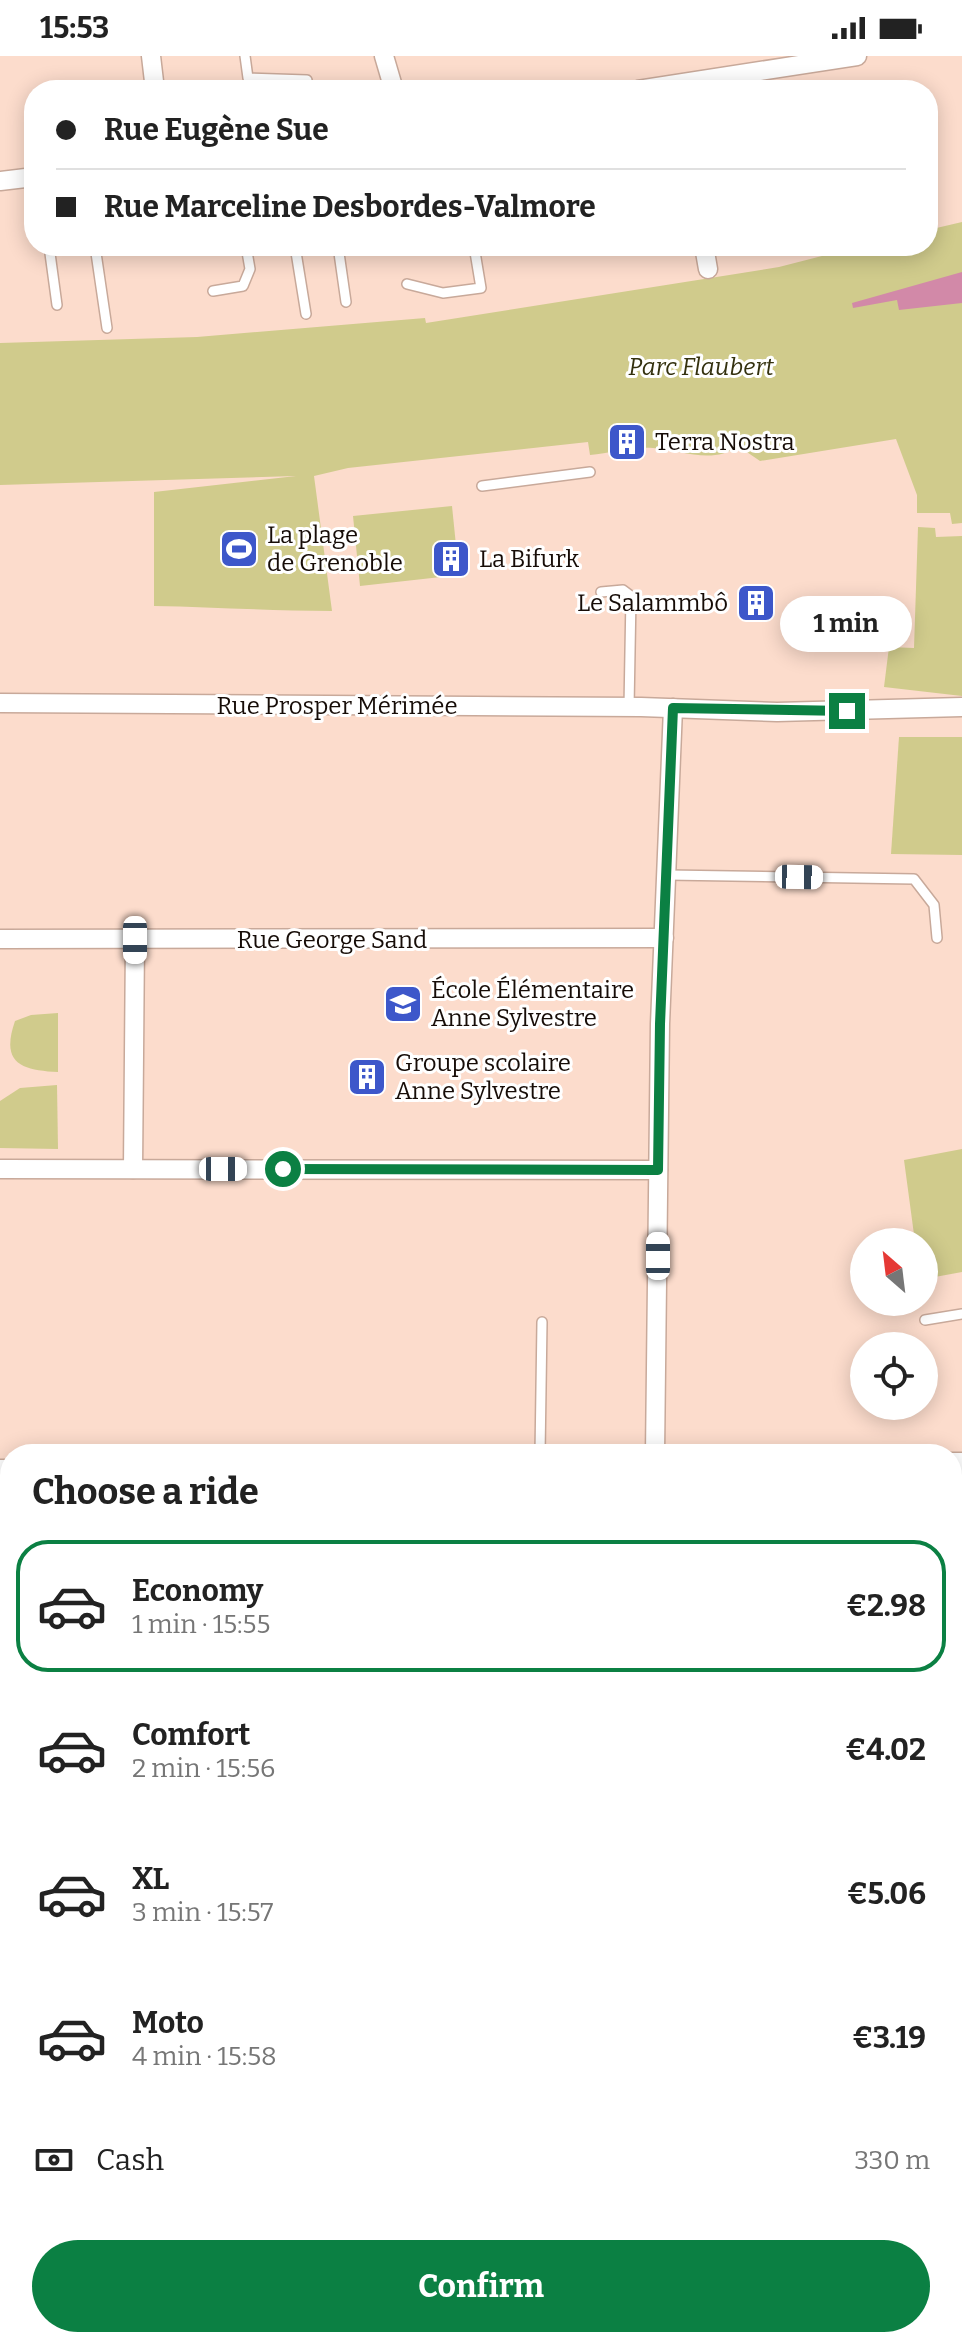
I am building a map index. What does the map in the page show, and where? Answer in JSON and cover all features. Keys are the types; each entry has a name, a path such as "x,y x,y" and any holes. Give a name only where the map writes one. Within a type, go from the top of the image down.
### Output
{"street":[{"path":"151,56 154,80"},
{"path":"384,56 391,80"},
{"path":"717,80 857,56"},
{"path":"0,181 24,178"},
{"path":"706,256 708,269"},
{"name":"Rue Prosper Mérimée","path":"0,703 629,707 777,712 962,707"},
{"path":"655,1444 658,1170 673,708"},
{"name":"Rue George Sand","path":"0,939 664,938"},
{"path":"133,1169 135,940"},
{"path":"0,1169 658,1170"}],"lane":[{"path":"245,56 248,78 254,80"},
{"path":"50,256 57,305"},
{"path":"96,256 107,328"},
{"path":"213,291 243,286 250,269 248,256"},
{"path":"297,256 306,314"},
{"path":"339,256 346,302"},
{"path":"407,284 443,293 481,288 476,256"},
{"path":"482,486 590,472"},
{"path":"601,592 623,590 631,596 629,707"},
{"path":"667,875 914,879 934,905 937,938"},
{"path":"925,1320 962,1314"},
{"path":"540,1444 542,1322"}],"green space":[{"name":"Parc Flaubert","path":"962,222 962,523 952,524 950,513 917,513 917,495 896,439 760,461 738,446 728,452 708,456 646,448 590,455 588,442 348,468 314,476 332,611 154,606 154,492 296,476 0,485 0,343 197,337 425,318 426,323 779,267 822,256 938,256 938,228"},
{"path":"452,506 459,575 360,586 353,516"},
{"path":"918,527 935,528 936,537 962,536 962,696 884,687 889,647 914,648"},
{"path":"899,737 962,737 962,855 891,854"},
{"path":"58,1013 58,1072 34,1069 17,1062 10,1047 15,1021 31,1015"},
{"path":"57,1085 58,1149 0,1148 0,1101 20,1088"},
{"path":"962,1149 962,1272 938,1276 938,1228 913,1228 904,1160"}],"shaded area":[{"path":"962,272 962,303 899,310 897,300 853,308 852,303"}],"place":[{"name":"Terra Nostra","path":"627,442"},
{"name":"La plage de Grenoble","path":"239,549"},
{"name":"La Bifurk","path":"451,559"},
{"name":"Le Salammbô","path":"756,603"},
{"name":"École Élémentaire Anne Sylvestre","path":"403,1004"},
{"name":"Groupe scolaire Anne Sylvestre","path":"367,1077"}],"route":[{"path":"283,1169 658,1170 660,1024 673,708 847,711"}]}
